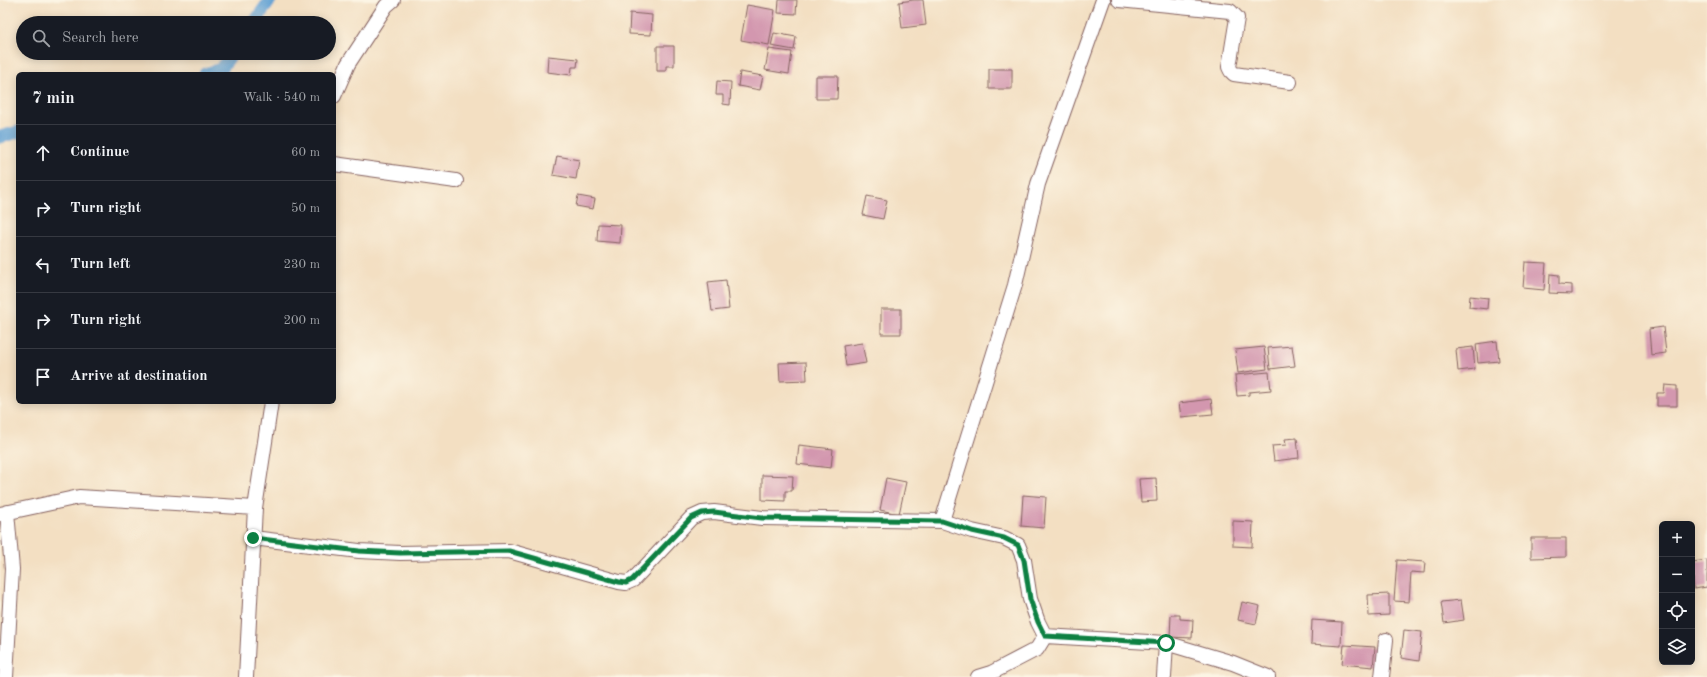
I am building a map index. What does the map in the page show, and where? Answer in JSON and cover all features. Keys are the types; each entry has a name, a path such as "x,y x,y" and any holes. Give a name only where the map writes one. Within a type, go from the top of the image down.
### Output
{"street":[{"path":"336,91 348,64 386,6 393,0"},
{"path":"942,521 1015,285 1038,184 1103,0"},
{"path":"1120,0 1230,11 1237,18 1229,67 1231,72 1234,74 1290,82"},
{"path":"336,164 456,181"},
{"path":"246,677 255,508 271,404"},
{"path":"6,677 12,569 4,513 79,497 255,508"},
{"path":"253,538 359,551 400,553 509,551 626,583 632,580 691,518 702,513 714,512 762,518 942,521 972,531 1004,538 1018,545 1024,560 1030,599 1038,622 1045,636"},
{"path":"1045,636 1166,643 1233,663 1268,677"},
{"path":"978,677 991,673 1037,649 1045,636"},
{"path":"1382,677 1386,640"},
{"path":"1164,677 1166,643"}],"building":[{"path":"779,0 797,0 796,14 778,13"},
{"path":"923,0 926,25 902,28 899,2"},
{"path":"747,5 775,10 769,45 741,40"},
{"path":"630,13 652,15 651,35 629,34"},
{"path":"774,33 796,37 794,50 771,46"},
{"path":"657,46 674,46 674,66 666,66 666,71 657,71"},
{"path":"769,49 792,52 789,74 765,70"},
{"path":"548,56 578,59 577,67 572,67 571,75 547,72"},
{"path":"989,69 1012,69 1012,89 989,89"},
{"path":"740,72 763,76 760,90 738,86"},
{"path":"816,76 838,76 837,99 816,99"},
{"path":"717,81 731,82 730,105 723,104 723,95 716,95"},
{"path":"557,156 579,160 576,179 553,175"},
{"path":"578,196 595,199 593,209 576,206"},
{"path":"867,196 887,200 883,219 863,215"},
{"path":"598,224 621,225 620,243 597,241"},
{"path":"1525,262 1546,263 1544,290 1523,288"},
{"path":"1550,274 1559,275 1559,284 1572,285 1572,294 1549,293"},
{"path":"726,280 729,309 712,311 708,282"},
{"path":"1470,296 1488,298 1487,309 1469,307"},
{"path":"881,309 901,309 901,334 881,334"},
{"path":"1663,327 1666,353 1651,355 1649,329"},
{"path":"1497,341 1499,361 1478,363 1476,344"},
{"path":"862,343 866,363 846,366 843,346"},
{"path":"1292,346 1295,366 1270,369 1268,348"},
{"path":"1264,347 1267,369 1238,373 1235,350"},
{"path":"1473,347 1475,369 1458,371 1456,349"},
{"path":"806,362 807,380 780,381 779,363"},
{"path":"1269,372 1271,390 1249,392 1249,395 1237,396 1235,375"},
{"path":"1665,385 1677,386 1677,406 1657,406 1657,393 1664,393"},
{"path":"1211,399 1213,414 1181,417 1179,403"},
{"path":"1297,438 1299,458 1274,461 1272,446 1286,445 1285,439"},
{"path":"799,445 833,449 831,468 797,464"},
{"path":"762,475 793,476 792,491 785,491 785,501 762,500"},
{"path":"886,478 906,482 899,514 880,510"},
{"path":"1156,478 1157,501 1141,502 1139,479"},
{"path":"1023,495 1046,497 1044,528 1021,526"},
{"path":"1233,521 1253,522 1252,547 1233,546"},
{"path":"1531,538 1566,538 1566,557 1531,558"},
{"path":"1397,560 1425,562 1424,573 1411,572 1409,602 1394,601"},
{"path":"1707,560 1707,587 1695,589 1695,562"},
{"path":"1389,594 1389,615 1369,616 1368,595"},
{"path":"1461,600 1464,620 1444,623 1441,602"},
{"path":"1242,602 1260,606 1256,624 1238,620"},
{"path":"1171,615 1180,615 1180,619 1193,620 1192,638 1170,637"},
{"path":"1312,620 1342,622 1341,646 1311,644"},
{"path":"1404,630 1422,632 1419,661 1401,658"},
{"path":"1344,645 1375,647 1373,667 1342,664"}],"waterway":[{"path":"259,16 270,0"},
{"path":"211,72 221,69 227,60"},
{"path":"0,137 16,133"}],"route":[{"path":"253,538 359,551 400,553 509,551 626,583 632,580 691,518 702,513 714,512 762,518 942,521 972,531 1004,538 1018,545 1024,560 1030,599 1038,622 1045,636 1166,643"}]}
